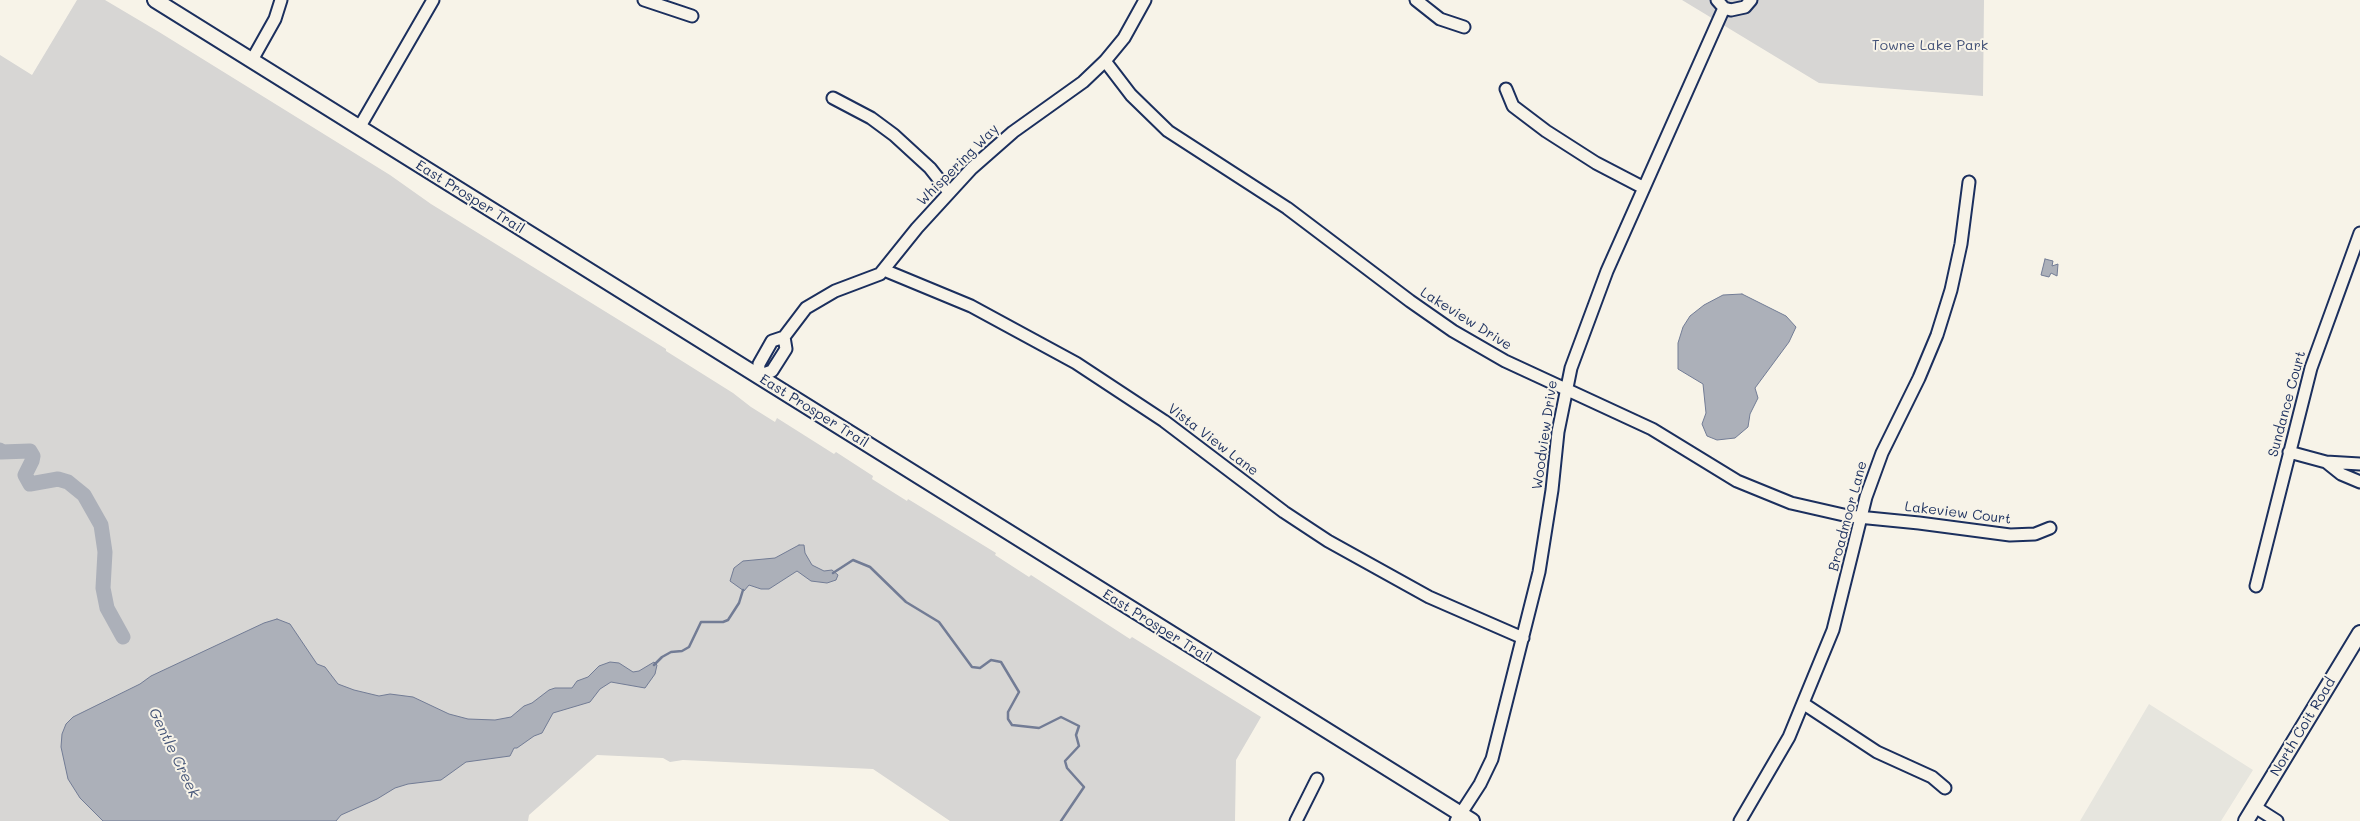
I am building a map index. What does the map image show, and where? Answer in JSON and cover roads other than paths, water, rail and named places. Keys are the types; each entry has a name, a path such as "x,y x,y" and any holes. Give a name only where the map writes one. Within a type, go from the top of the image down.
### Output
{"main road":[{"name":"East Prosper Trail","path":"156,0 1462,819"},
{"name":"North Coit Road","path":"2246,821 2360,633"}],"street":[{"path":"252,60 275,19 281,0"},
{"path":"359,128 433,0"},
{"path":"644,0 692,16"},
{"name":"Whispering Way","path":"758,376 772,371 777,364 786,349 784,337 799,315 817,300 835,291 875,278 884,270 948,192 1013,132 1083,82 1105,61 1124,38 1145,0"},
{"path":"1416,0 1440,19 1464,27"},
{"path":"1721,4 1738,10 1745,7 1751,0"},
{"name":"Woodview Drive","path":"1462,819 1492,759 1523,638 1539,572 1566,391 1588,319 1721,4"},
{"name":"Lakeview Drive","path":"1105,61 1121,84 1151,116 1192,148 1286,208 1453,331 1505,361 1566,391 1652,429 1713,468 1754,489 1791,503 1861,518"},
{"path":"1506,89 1513,106 1546,131 1596,162 1644,188"},
{"path":"833,98 871,118 894,135 924,162 948,192"},
{"name":"Broadmoor Lane","path":"1740,821 1776,762 1804,704 1837,621 1861,518 1882,453 1919,378 1937,335 1951,290 1961,244 1969,182"},
{"name":"Sundance Court","path":"2256,586 2311,368 2360,233"},
{"name":"Vista View Lane","path":"884,270 971,306 1068,358 1157,416 1284,512 1328,541 1428,597 1523,638"},
{"path":"2289,452 2326,462 2360,464"},
{"path":"2326,462 2341,474 2360,482"},
{"name":"Lakeview Court","path":"1861,518 1919,522 2010,535 2035,534 2050,528"},
{"path":"1804,704 1877,752 1932,777 1945,788"},
{"path":"1296,821 1317,780"},
{"path":"2255,806 2277,821"}],"water":[{"path":"2045,259 2053,261 2052,266 2058,264 2057,276 2051,273 2049,277 2041,275"},
{"path":"1742,294 1786,316 1796,327 1789,342 1755,388 1758,398 1750,414 1748,427 1735,438 1717,440 1707,436 1702,424 1706,413 1703,384 1678,369 1678,343 1683,327 1690,316 1704,305 1723,295"},
{"path":"799,545 804,545 805,553 812,565 824,571 832,570 838,575 836,580 827,583 811,581 797,571 769,589 761,589 749,585 744,591 730,581 734,568 743,561 775,558"},
{"path":"277,619 290,624 317,664 325,667 338,684 379,696 390,694 413,697 449,714 468,719 495,720 511,717 549,690 572,688 577,681 588,677 599,666 610,662 619,663 633,672 639,671 654,662 657,665 655,674 645,688 611,682 600,689 590,702 553,713 542,733 514,748 510,756 466,762 441,780 408,784 395,788 377,799 341,815 336,821 103,821 80,798 68,779 61,747 62,734 66,724 73,717 140,684 151,676 264,623"}],"waterway":[{"name":"Gentle Creek","path":"0,450 1,452 30,451 33,456 32,461 25,475 30,484 58,479 68,482 84,495 101,525 105,552 103,588 107,608 123,637"},
{"path":"833,573 853,560 870,567 906,602 939,622 972,667 980,668 991,660 1001,662 1019,692 1008,712 1008,719 1012,725 1039,728 1061,717 1079,726 1076,735 1079,746 1065,761 1067,768 1084,787 1061,821"},
{"path":"654,665 671,652 682,651 689,647 701,622 723,622 728,620 739,603 743,590"}],"park label":[{"name":"Towne Lake Park","path":"1930,46"}]}
